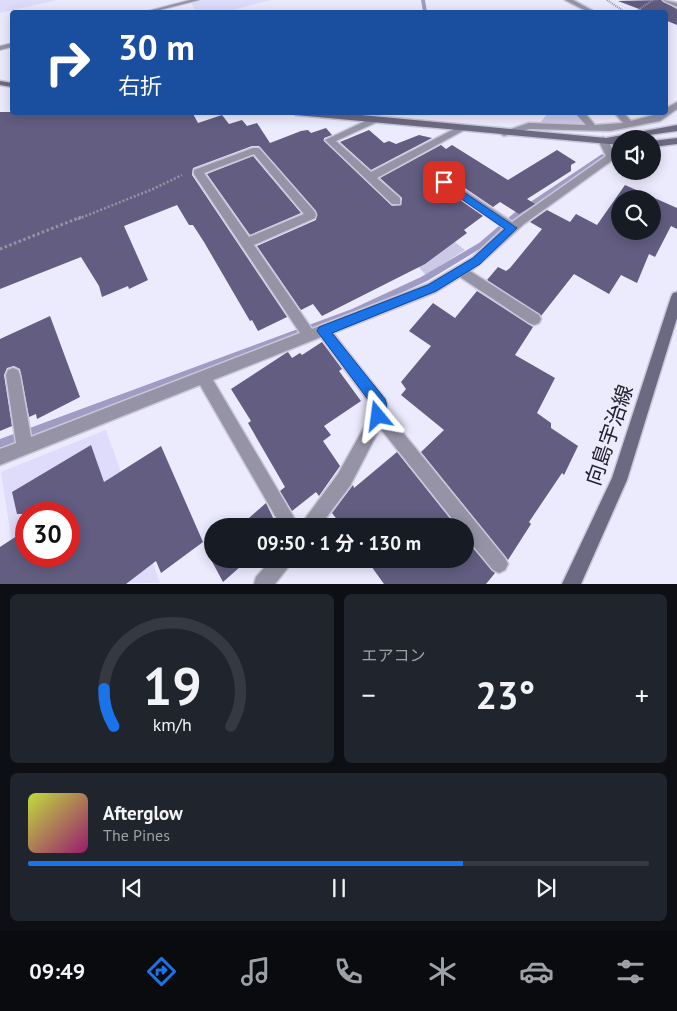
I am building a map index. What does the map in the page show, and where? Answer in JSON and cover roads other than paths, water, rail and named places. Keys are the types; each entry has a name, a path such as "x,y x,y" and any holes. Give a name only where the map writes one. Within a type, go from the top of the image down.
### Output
{"main road":[{"path":"325,115 504,133 611,141"},
{"path":"603,140 677,128"},
{"path":"661,143 677,142"},
{"name":"向島宇治線","path":"571,584 619,480 677,297"}],"street":[{"path":"568,0 588,10"},
{"path":"666,0 677,5"},
{"path":"582,115 589,121 592,127"},
{"path":"621,115 629,124"},
{"path":"504,133 529,126 610,128 657,119 663,115"},
{"path":"374,120 330,140 396,201"},
{"path":"370,177 461,129"},
{"path":"0,457 432,288 476,261 512,228 611,157 603,140"},
{"path":"247,243 311,215 256,150 198,172 296,316 380,404 378,416 344,480 316,518"},
{"path":"444,182 512,228"},
{"path":"460,271 534,319"},
{"path":"13,375 25,446"},
{"path":"204,378 285,518"},
{"path":"378,416 499,564"},
{"path":"263,584 276,568"}],"lane":[{"path":"155,10 196,0"}],"waterway":[{"path":"423,0 425,10"},
{"path":"0,444 355,311 424,279 481,245 516,215 602,156"}]}
